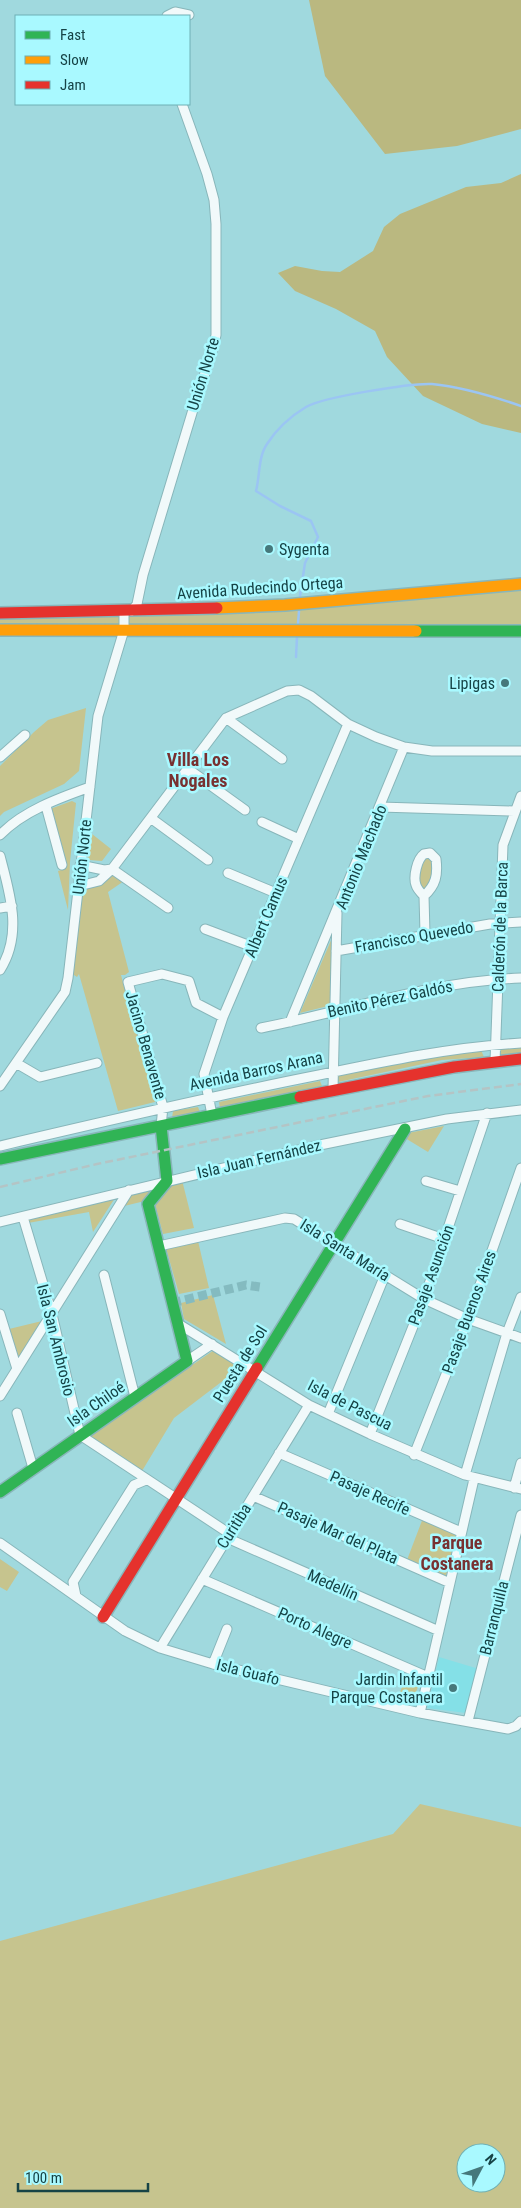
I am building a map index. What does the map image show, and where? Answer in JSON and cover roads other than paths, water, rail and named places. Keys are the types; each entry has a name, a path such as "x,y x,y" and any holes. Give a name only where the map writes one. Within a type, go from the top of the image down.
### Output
{"main road":[{"name":"Avenida Rudecindo Ortega","path":"0,613 128,611 285,605 521,584"},
{"path":"0,630 521,631"},
{"name":"Avenida Barros Arana","path":"0,1159 454,1066 521,1059"},
{"path":"161,1126 167,1180 148,1204 187,1361"},
{"name":"Puesta de Sol","path":"103,1617 405,1128"},
{"name":"Isla Chiloé","path":"0,1492 187,1361"}],"street":[{"path":"170,15 175,12 189,15"},
{"name":"Unión Norte","path":"0,1086 65,992 98,716 128,611 137,604 143,575 216,335 216,224 214,200 207,174 182,105"},
{"path":"79,886 99,881 112,869 152,819 226,718 287,691 299,690 311,696 348,724 404,747 432,751 521,751"},
{"path":"226,718 282,759"},
{"name":"Albert Camus","path":"212,1115 204,1074 223,1017 348,724"},
{"path":"0,757 25,735"},
{"name":"Antonio Machado","path":"333,1090 338,906 404,747"},
{"path":"188,769 245,810"},
{"path":"0,835 12,823 90,787"},
{"name":"Calderón de la Barca","path":"495,1062 497,978 501,923 502,845 521,796"},
{"path":"46,806 62,865"},
{"path":"380,807 514,811"},
{"path":"152,819 208,860"},
{"path":"262,822 299,839"},
{"path":"0,856 12,906 12,936 1,968"},
{"path":"80,864 104,870 112,869 168,908"},
{"path":"228,873 276,893"},
{"path":"424,896 425,934"},
{"path":"0,908 12,906"},
{"path":"290,1022 338,906"},
{"name":"Francisco Quevedo","path":"336,951 425,934 521,922"},
{"path":"205,929 253,947"},
{"name":"Jacino Benavente","path":"163,1107 128,982 162,974 189,981 196,1003 223,1017"},
{"name":"Benito Pérez Galdós","path":"261,1028 423,990 497,978 521,978"},
{"name":"Avenida Barros Arana","path":"0,1146 163,1107 334,1072 446,1050 521,1043"},
{"path":"16,1063 40,1076 97,1062"},
{"path":"161,1126 163,1107"},
{"name":"Isla Juan Fernández","path":"0,1222 167,1180 315,1146 447,1119 520,1110"},
{"name":"Pasaje Asunción","path":"370,1434 424,1299 487,1113"},
{"name":"Pasaje Buenos Aires","path":"414,1455 468,1319 521,1168"},
{"path":"426,1181 460,1192"},
{"path":"0,1396 129,1190"},
{"name":"Isla San Ambrosio","path":"22,1217 52,1314 80,1435"},
{"name":"Isla Santa María","path":"159,1246 285,1218 298,1220 424,1299 468,1319 521,1338"},
{"path":"400,1224 444,1239"},
{"path":"104,1275 135,1397"},
{"path":"328,1414 385,1276"},
{"path":"465,1475 508,1333 521,1297"},
{"path":"0,1314 17,1369"},
{"name":"Isla de Pascua","path":"177,1323 328,1414 414,1455 474,1479 517,1488"},
{"name":"Isla Chiloé","path":"187,1361 212,1344"},
{"name":"Curitiba","path":"160,1648 309,1404"},
{"path":"18,1413 33,1468"},
{"path":"80,1435 228,1536"},
{"name":"Pasaje Recife","path":"279,1453 461,1532"},
{"path":"517,1488 521,1464"},
{"path":"420,1713 474,1479"},
{"path":"76,1596 73,1582 134,1484 146,1480"},
{"name":"Pasaje Mar del Plata","path":"253,1496 450,1583"},
{"name":"Barranquilla","path":"468,1721 521,1515"},
{"name":"Medellín","path":"228,1536 439,1632"},
{"name":"Isla Guafo","path":"0,1543 103,1617 136,1638 160,1648 213,1664 420,1713 508,1729 516,1726 521,1721"},
{"name":"Porto Alegre","path":"202,1579 428,1678"},
{"path":"213,1664 227,1629"}],"waterway":[{"path":"300,596 305,563 318,537 311,521 280,506 256,491 264,449 289,419 306,407 330,399 368,391 421,384 444,385 488,395 521,406"},
{"path":"298,624 299,611"},
{"path":"296,657 297,637"}],"tunnel":[{"path":"172,1303 246,1285 260,1287"}],"railway":[{"path":"0,1187 97,1164 428,1096 521,1084"}],"place":[{"name":"Sygenta","path":"269,549"},
{"name":"Lipigas","path":"505,683"},
{"name":"Jardin Infantil Parque Costanera","path":"453,1688"}],"district":[{"name":"Villa Los Nogales","path":"198,770"},
{"name":"Parque Costanera","path":"457,1552"}]}
